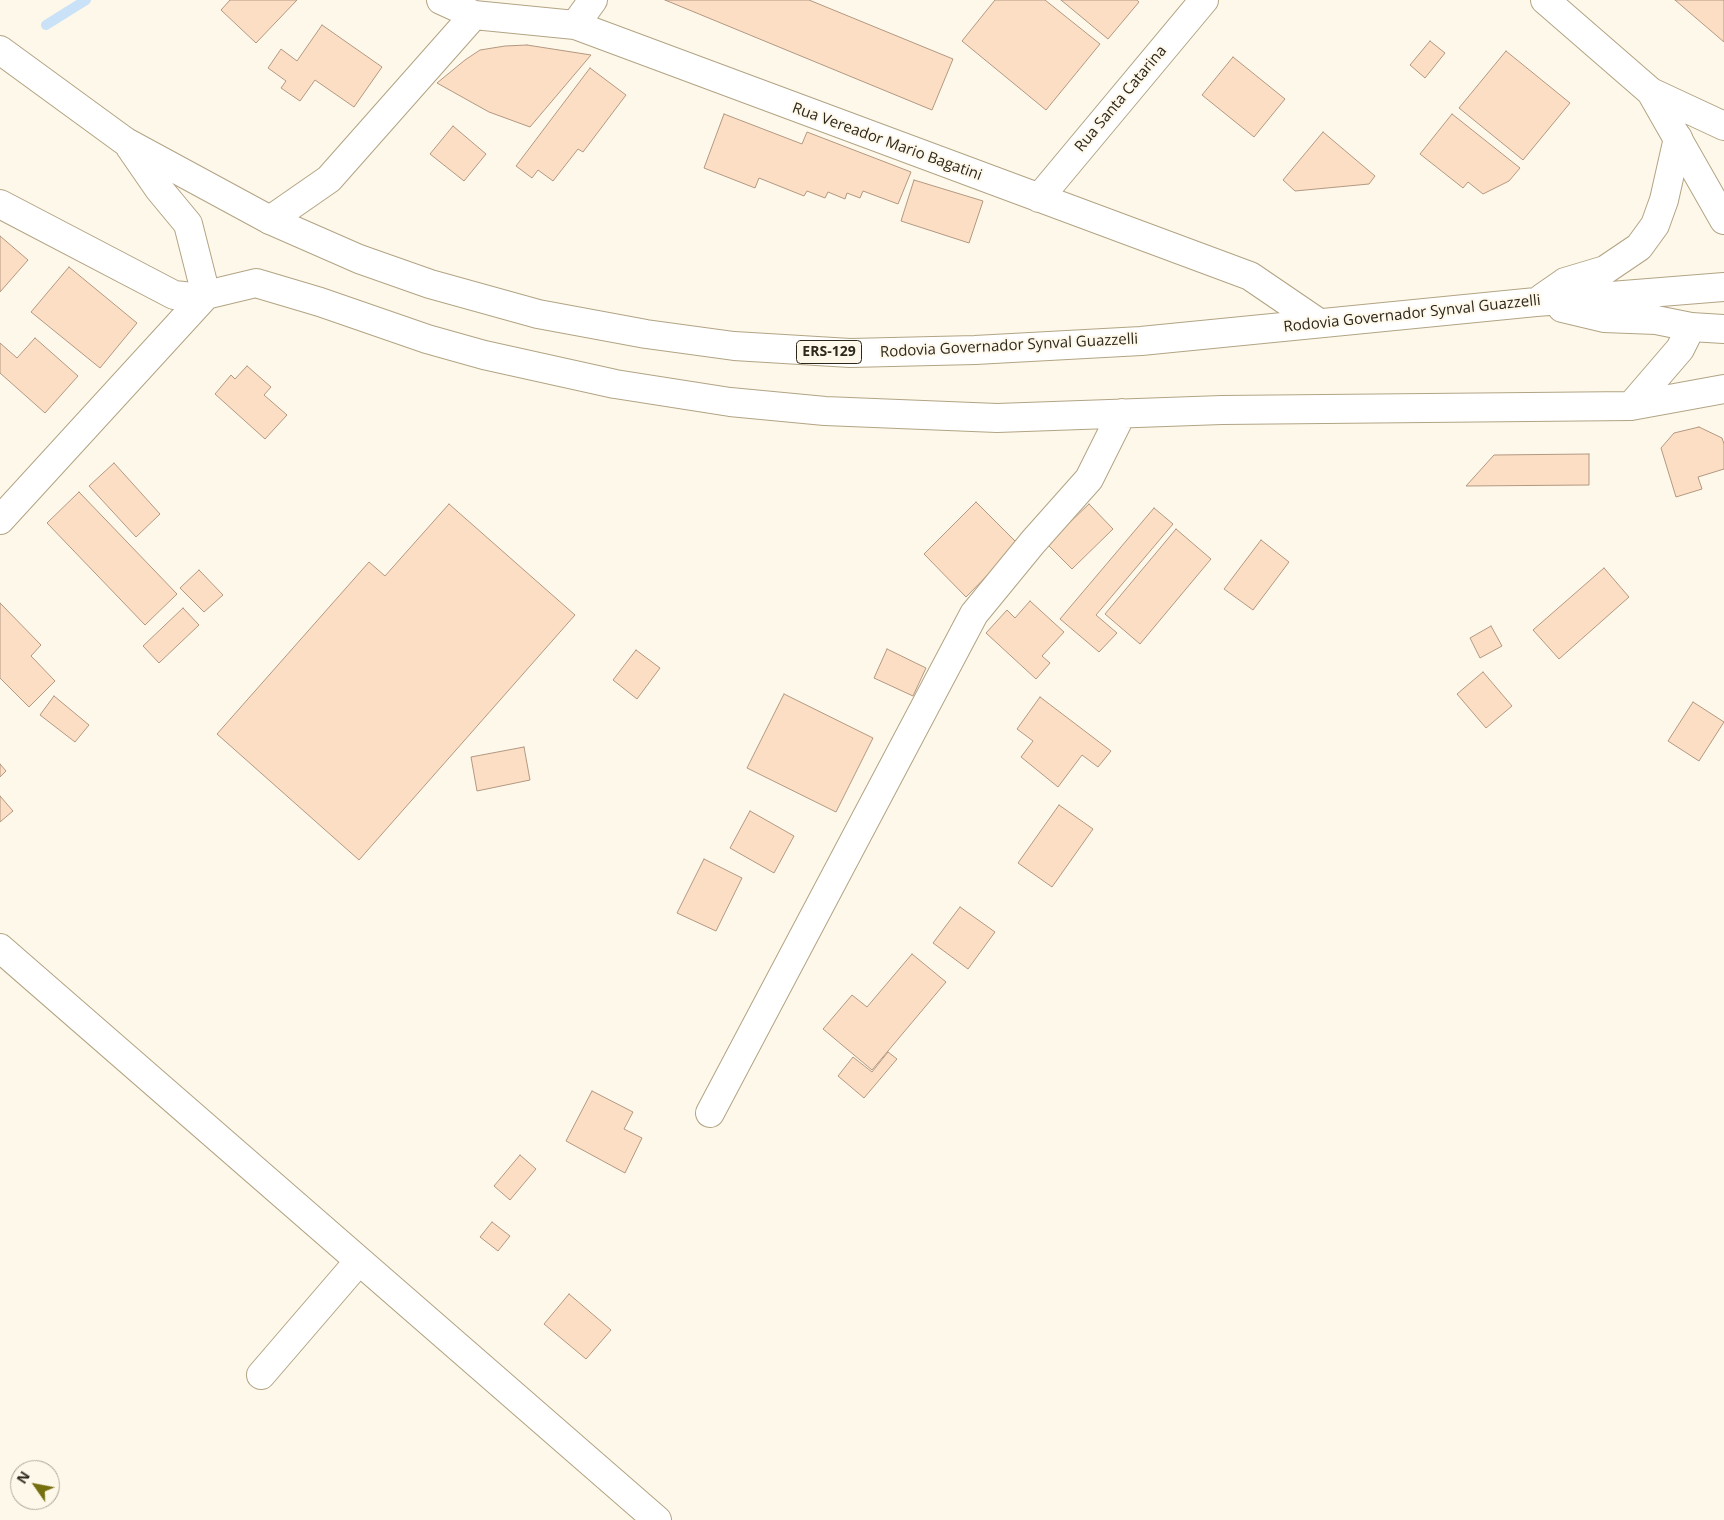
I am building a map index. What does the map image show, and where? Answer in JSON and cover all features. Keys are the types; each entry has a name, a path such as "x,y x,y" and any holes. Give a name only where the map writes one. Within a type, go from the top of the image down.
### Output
{"street":[{"name":"Rua Vereador Mario Bagatini","path":"441,0 474,15 574,25 1250,276 1319,324"},
{"path":"574,25 593,0"},
{"name":"Rua Santa Catarina","path":"1039,198 1204,0"},
{"path":"1545,0 1651,92 1724,126"},
{"path":"270,220 330,179 474,15"},
{"name":"Rodovia Governador Synval Guazzelli","path":"0,50 126,142 270,220 360,259 430,284 538,314 646,334 734,346 850,353 975,350 1141,341 1536,302 1724,287"},
{"path":"1651,92 1724,220"},
{"path":"1536,302 1565,282 1605,270 1639,247 1655,225 1664,200 1678,138"},
{"path":"126,142 188,224 204,296"},
{"path":"0,204 174,295 204,296 256,283 320,302 427,339 484,355 615,384 730,402 826,411 997,418 1122,413 1631,406 1724,390"},
{"path":"0,520 204,296"},
{"path":"1536,302 1604,318 1656,320 1692,327 1724,329"},
{"path":"1631,406 1680,349 1692,327"},
{"path":"710,1113 974,614 1033,542 1089,479 1122,413"},
{"path":"0,948 658,1520"},
{"path":"260,1375 358,1261"}],"building":[{"path":"230,0 297,0 256,43 221,10"},
{"path":"665,0 809,0 953,59 932,110"},
{"path":"995,0 1045,0 1100,44 1046,110 962,41"},
{"path":"1061,0 1137,0 1139,2 1108,39"},
{"path":"1675,0 1724,0 1724,42"},
{"path":"322,25 382,67 354,107 315,80 300,101 281,88 286,81 268,68 281,49 297,61"},
{"path":"1430,41 1445,53 1425,78 1410,65"},
{"path":"527,45 591,55 530,127 489,112 437,83 480,50"},
{"path":"1506,51 1570,103 1523,160 1459,108"},
{"path":"1233,57 1285,99 1254,137 1202,95"},
{"path":"590,68 626,95 583,152 578,149 553,181 538,170 532,178 516,166"},
{"path":"724,114 802,144 807,132 911,172 898,204 863,191 860,198 847,193 845,199 828,192 825,198 807,191 804,196 759,178 755,188 704,168"},
{"path":"1452,114 1520,168 1509,181 1483,194 1468,182 1463,188 1420,154"},
{"path":"453,126 486,154 464,181 430,154"},
{"path":"1323,132 1375,176 1369,184 1295,191 1283,180"},
{"path":"914,180 983,201 969,243 901,221"},
{"path":"0,236 28,260 0,292"},
{"path":"69,267 137,323 100,368 31,312"},
{"path":"35,338 78,376 45,413 0,373 0,343 17,358"},
{"path":"247,366 271,387 264,395 287,415 265,439 215,394 231,375 235,379"},
{"path":"1699,427 1722,438 1724,444 1724,469 1698,477 1702,489 1676,497 1661,448 1674,433"},
{"path":"1589,454 1589,485 1466,486 1494,455"},
{"path":"114,463 160,514 136,537 89,486"},
{"path":"79,492 177,594 145,625 47,523"},
{"path":"976,502 1018,544 966,597 924,554"},
{"path":"449,504 575,615 359,860 217,734 369,562 385,576"},
{"path":"1089,504 1113,529 1072,569 1047,544"},
{"path":"1154,508 1173,524 1096,615 1117,633 1099,652 1060,619"},
{"path":"1176,529 1211,559 1140,644 1105,614"},
{"path":"1261,540 1289,562 1253,610 1224,589"},
{"path":"1604,568 1629,597 1559,659 1533,630"},
{"path":"199,570 223,595 204,612 180,588"},
{"path":"1030,601 1064,632 1042,656 1050,663 1036,679 986,633 1007,610 1015,618"},
{"path":"0,603 41,645 31,656 55,681 29,707 0,678"},
{"path":"183,608 199,625 159,663 143,646"},
{"path":"1491,626 1502,646 1480,658 1470,638"},
{"path":"887,649 926,668 913,696 874,678"},
{"path":"636,650 660,668 637,699 613,680"},
{"path":"1483,672 1512,706 1486,728 1457,694"},
{"path":"784,694 873,738 836,812 747,768"},
{"path":"54,696 89,725 75,742 40,715"},
{"path":"1040,697 1111,751 1098,767 1082,755 1058,787 1021,757 1033,741 1017,729"},
{"path":"1693,702 1724,722 1699,761 1668,741"},
{"path":"524,747 530,780 477,791 471,757"},
{"path":"0,764 6,771 0,777"},
{"path":"0,796 13,811 0,822"},
{"path":"1059,805 1093,829 1052,887 1018,863"},
{"path":"750,811 794,836 774,873 730,848"},
{"path":"704,859 742,878 716,931 677,913"},
{"path":"960,907 995,932 968,969 933,943"},
{"path":"912,954 946,982 872,1070 823,1029 852,995 867,1007"},
{"path":"888,1052 897,1059 864,1098 838,1076 853,1057 872,1072"},
{"path":"592,1091 633,1112 624,1129 642,1138 625,1173 566,1141"},
{"path":"520,1155 536,1169 510,1200 494,1186"},
{"path":"492,1222 510,1236 498,1251 480,1237"},
{"path":"569,1294 611,1330 586,1359 544,1324"}],"waterway":[{"path":"46,25 86,0"}]}
